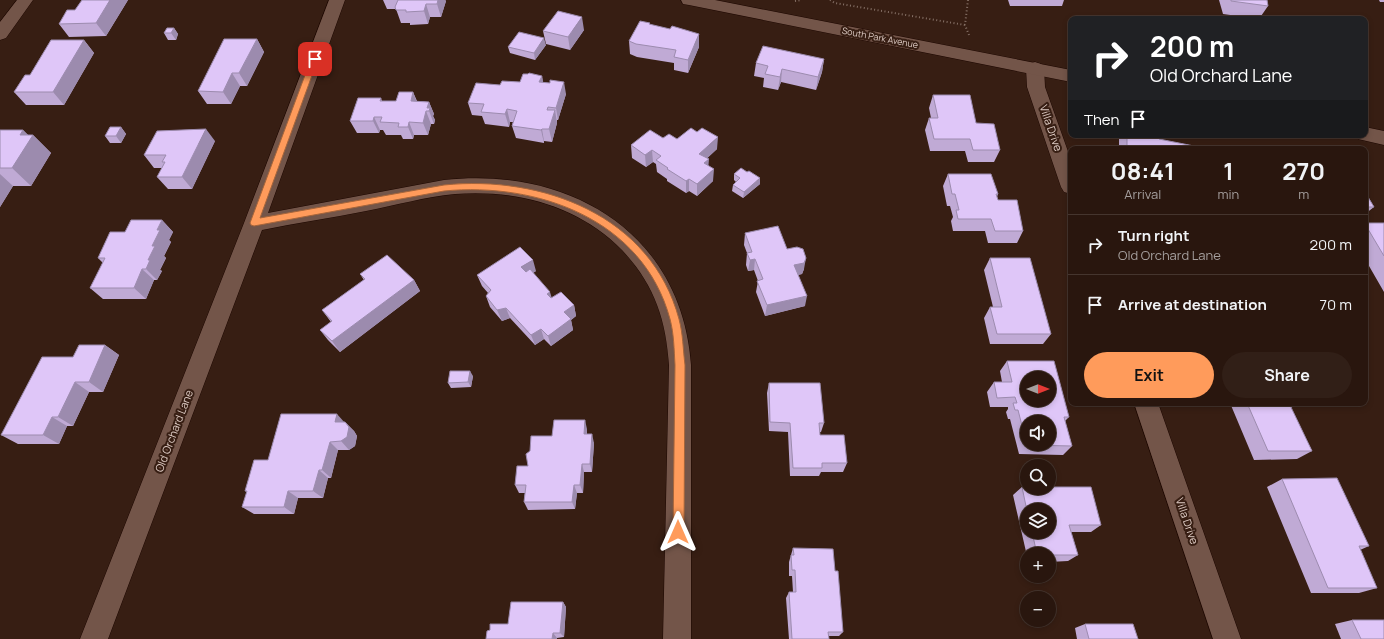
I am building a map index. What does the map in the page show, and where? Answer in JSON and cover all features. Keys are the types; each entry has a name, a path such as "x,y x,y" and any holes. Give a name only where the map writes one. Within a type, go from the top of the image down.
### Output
{"street":[{"path":"0,34 25,0"},
{"name":"Old Orchard Lane","path":"94,639 254,223 337,0"},
{"name":"South Park Avenue","path":"690,0 1068,75"},
{"name":"Villa Drive","path":"1035,68 1036,87 1068,178"},
{"path":"1368,135 1384,138"},
{"path":"254,223 444,188 489,186 538,193 561,201 594,216 624,237 640,254 658,281 674,318 678,338 680,365 677,639"},
{"name":"Villa Drive","path":"1147,406 1227,639"}],"path":[{"path":"830,0 835,3 965,25"},
{"path":"968,0 965,25 969,35"}],"building":[{"path":"82,0 110,0 96,23 59,24 67,10 75,10"},
{"path":"398,0 438,0 437,4 426,4 424,11 406,12 406,10 396,10 395,7"},
{"path":"1267,0 1268,6 1231,1"},
{"path":"558,11 582,17 568,37 543,31"},
{"path":"640,21 670,29 672,26 699,34 688,60 674,57 676,50 636,44 629,41"},
{"path":"167,28 174,28 171,33 164,33"},
{"path":"519,32 544,38 534,53 508,47"},
{"path":"224,39 257,39 239,73 232,73 223,92 198,91"},
{"path":"51,40 84,40 53,92 14,92 25,75 30,75"},
{"path":"763,46 824,59 818,77 782,69 780,77 765,74 768,66 756,63"},
{"path":"529,73 542,76 539,82 550,83 550,80 564,82 556,108 548,107 547,110 555,110 549,129 541,130 512,126 517,111 507,109 505,114 481,112 484,104 468,103 476,83 500,85 502,81 520,82 523,74"},
{"path":"399,92 413,92 411,101 429,102 427,108 430,108 429,111 426,111 423,123 409,122 408,127 398,127 399,123 380,122 382,117 374,117 373,121 350,121 358,98 381,98 380,101 396,101"},
{"path":"933,95 970,95 976,123 994,124 1000,150 973,150 970,139 934,139 929,118 938,118"},
{"path":"110,127 121,127 116,136 105,136"},
{"path":"691,128 697,132 702,128 718,137 699,154 709,159 704,163 714,169 697,184 689,179 686,181 667,169 668,168 656,160 661,156 652,150 645,155 631,145 650,130 663,138 669,134 677,139"},
{"path":"206,129 182,177 157,177 165,162 162,162 166,155 144,155 157,131"},
{"path":"0,130 23,130 20,135 33,135 12,168 0,168"},
{"path":"1127,138 1159,138 1194,146 1127,146"},
{"path":"741,168 760,178 744,192 733,185 740,178 734,174"},
{"path":"948,174 991,174 998,194 996,194 998,200 1017,200 1023,231 995,231 991,219 958,219 956,210 959,210 955,194 952,194"},
{"path":"1368,197 1374,207 1368,207"},
{"path":"131,220 162,220 157,230 160,230 152,246 155,246 148,260 150,260 146,269 142,269 134,288 90,288 105,258 98,258 110,232 125,232"},
{"path":"1368,223 1384,223 1384,256 1368,229"},
{"path":"778,226 787,249 797,247 803,249 806,258 804,263 794,265 807,296 767,305 757,281 763,279 755,259 750,260 747,253 752,252 745,233"},
{"path":"520,247 533,260 521,267 526,272 530,269 550,292 547,294 551,298 561,292 574,305 564,312 571,319 548,336 541,329 531,335 506,308 497,310 486,296 491,290 477,275"},
{"path":"387,255 414,280 332,341 320,330 332,321 322,310 365,279 360,274"},
{"path":"990,258 1030,258 1051,334 997,334 990,307 1002,307"},
{"path":"79,345 105,345 89,382 75,382 58,417 52,417 43,435 1,435 42,357 73,357"},
{"path":"1007,361 1054,361 1069,417 1064,417 1072,446 1056,446 1056,415 1020,415 1020,418 1018,410 1015,410 1013,403 1017,403 1015,397 997,398 994,382 1012,382"},
{"path":"450,371 470,371 468,382 448,383"},
{"path":"769,383 820,383 824,423 819,423 820,435 844,435 847,463 822,463 822,468 793,468 790,423 770,422"},
{"path":"1248,406 1290,406 1312,451 1268,451"},
{"path":"281,414 337,414 335,422 345,422 349,427 347,437 341,441 330,442 322,470 319,470 313,491 288,491 284,507 242,507 254,460 268,460"},
{"path":"554,420 585,420 584,434 592,434 590,464 582,464 580,485 574,485 572,502 524,502 526,485 515,485 517,466 528,466 526,454 530,451 531,436 552,436"},
{"path":"1337,478 1369,546 1359,546 1377,588 1328,588 1282,479"},
{"path":"1056,487 1091,487 1101,525 1069,525 1078,555 1056,555 1056,547 1035,547 1034,539 1056,539 1056,503 1025,503 1024,495 1056,495"},
{"path":"793,548 833,549 835,571 838,571 843,632 828,632 829,639 792,639 789,592 796,592 795,570 792,570 791,555 794,555"},
{"path":"511,602 563,602 560,633 553,633 552,639 486,639 487,631 490,630 490,624 508,624"},
{"path":"1352,620 1384,620 1384,639 1361,639"},
{"path":"1085,624 1133,624 1138,639 1089,639"}],"route":[{"path":"315,59 254,223 444,188 489,186 512,188 538,193 580,209 612,227 635,248 648,265 658,281 674,318 678,338 680,365 678,532"}]}
